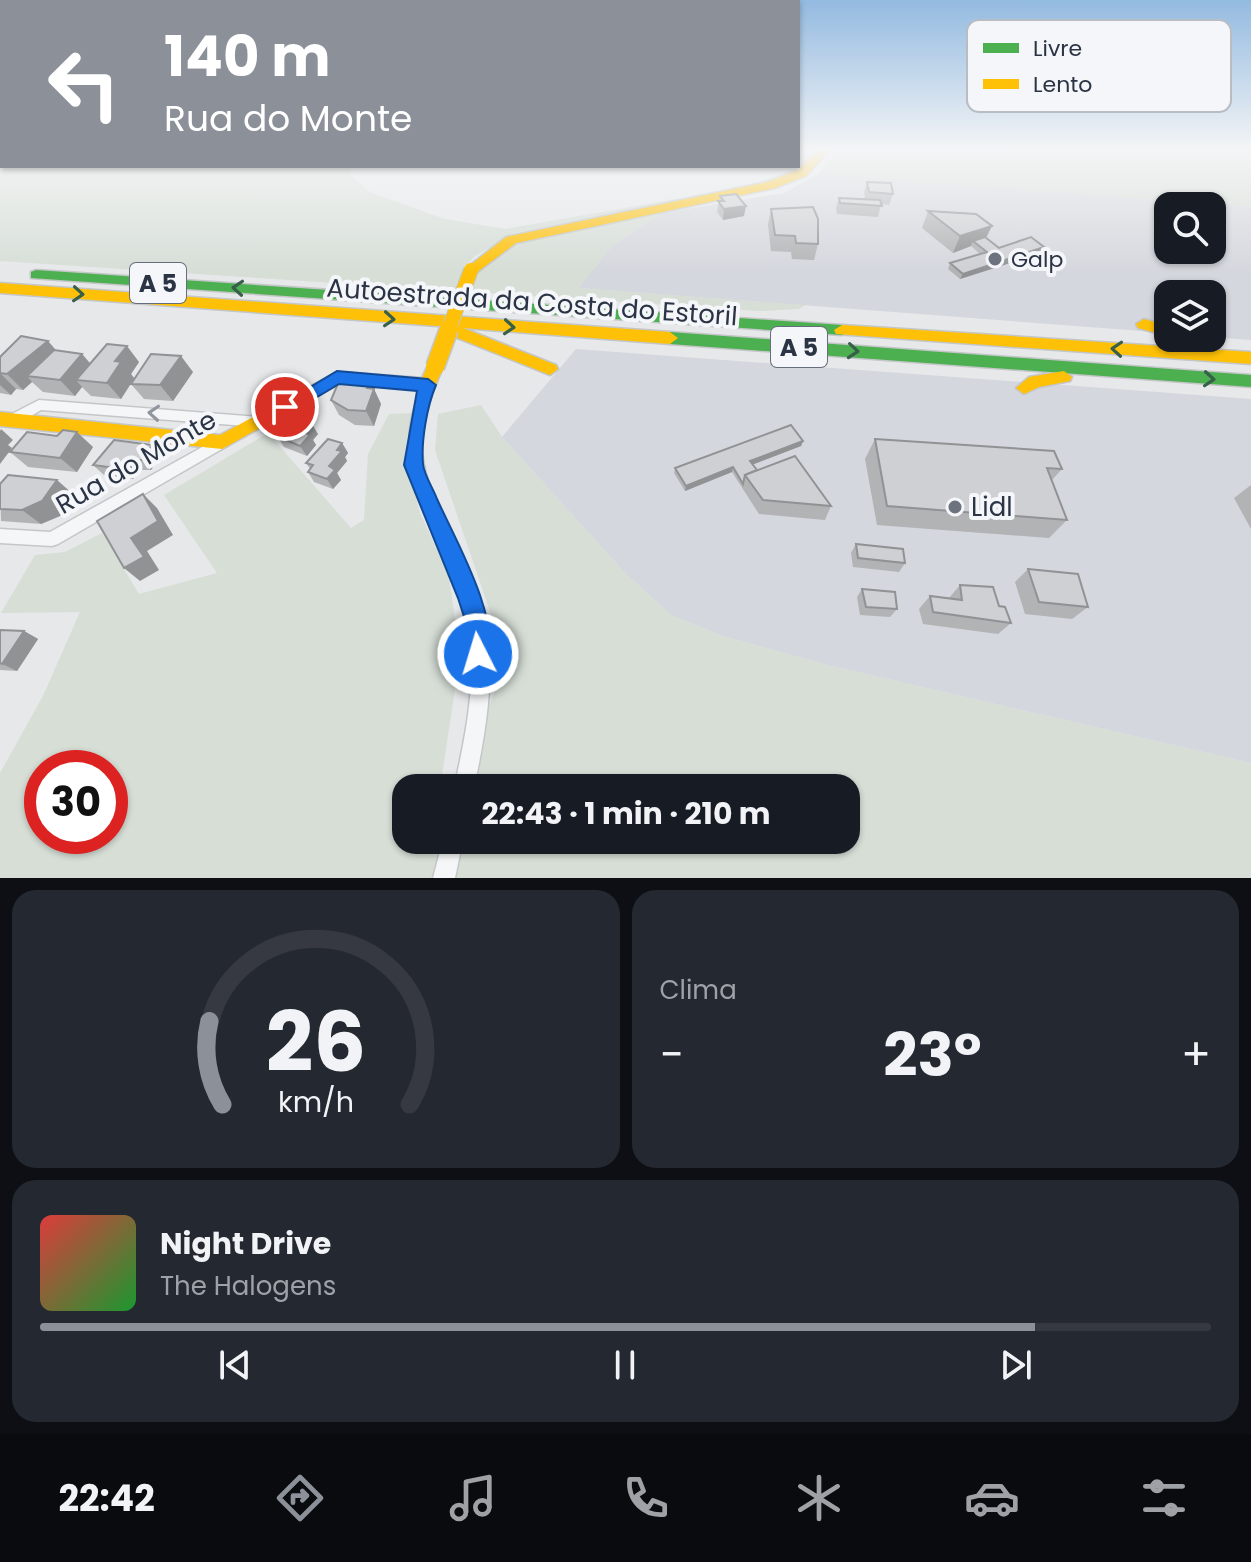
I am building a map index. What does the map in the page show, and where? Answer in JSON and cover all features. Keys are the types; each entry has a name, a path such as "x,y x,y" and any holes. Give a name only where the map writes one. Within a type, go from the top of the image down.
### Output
{"main road":[{"path":"428,385 471,270 511,240 747,190"},
{"name":"Autoestrada da Costa do Estoril","path":"0,272 1251,358"},
{"name":"Autoestrada da Costa do Estoril","path":"0,288 1251,381"},
{"path":"681,318 810,311"},
{"path":"432,322 550,369"},
{"path":"1144,324 1154,327"},
{"path":"1226,350 1251,358"},
{"path":"1024,388 1035,381 1059,377 1167,376"},
{"name":"Rua do Monte","path":"222,442 337,378 428,385"},
{"path":"5,420 222,442"}],"street":[{"path":"428,385 422,399 414,465 477,623 480,715 467,774"},
{"path":"5,420 39,405 260,422"},
{"name":"Rua do Monte","path":"0,536 52,539 222,442"},
{"path":"444,878 450,854"}],"shaded area":[{"path":"0,190 367,190 445,219 505,229 733,190 515,233 475,256 463,268 479,270 517,242 662,213 613,245 579,288 805,305 799,309 760,311 0,261"},
{"path":"789,190 1034,190 1154,199 1154,264 1226,264 1226,204 1251,206 1251,340 1226,338 1226,280 1154,280 1154,332 578,288 613,245 662,213"},
{"path":"1028,190 1251,190 1251,207 1226,205 1226,192 1154,192 1154,200"},
{"path":"576,349 1251,399 1251,763 827,665 723,636 671,615 625,573 502,437"},
{"path":"481,405 502,437 625,573 671,615 723,636 827,665 1251,763 1251,878 0,878 0,773 43,696 80,612 1,613 35,555 65,552 102,533 139,594 217,573 164,495 268,433 351,528 364,520 368,454 389,414 411,413 405,453 420,513 449,576 460,657 442,774 392,774 392,854 860,854 860,774 461,774 500,679 500,641 435,450 438,414"}],"building":[{"path":"892,190 893,194 869,192"},
{"path":"736,194 746,206 724,209 718,201 724,201 720,196"},
{"path":"839,198 880,200 882,206 840,203"},
{"path":"813,207 818,219 818,244 796,243 795,236 775,235 771,209"},
{"path":"928,211 976,214 992,226 960,236"},
{"path":"985,237 999,248 1031,237 1044,247 963,274 950,263 987,252 973,241"},
{"path":"21,336 48,341 7,374 0,373 0,357"},
{"path":"107,344 127,346 115,361 121,362 107,383 76,380"},
{"path":"54,350 82,354 60,380 27,376"},
{"path":"151,354 181,356 160,385 131,384"},
{"path":"339,381 369,383 367,388 374,389 366,411 348,410 331,400"},
{"path":"291,413 312,424 304,432 310,435 300,446 277,436 284,430 277,427"},
{"path":"791,425 803,441 750,461 757,470 745,475 743,484 733,467 686,486 675,468"},
{"path":"63,430 77,432 60,458 10,452 27,432 57,436"},
{"path":"328,439 342,443 337,450 342,451 329,466 335,470 327,479 308,472 313,465 306,463"},
{"name":"Lidl","path":"875,439 1054,451 1062,469 1047,468 1067,520 887,506"},
{"path":"114,440 152,445 142,460 131,460 123,469 93,465"},
{"path":"795,456 831,506 763,500 745,475"},
{"path":"8,475 57,480 42,501 22,510 0,509 0,484"},
{"path":"143,494 158,521 131,538 144,557 124,568 97,521"},
{"path":"856,544 903,549 905,563 858,558"},
{"path":"1028,569 1078,574 1088,607 1039,602"},
{"path":"960,585 993,587 999,606 1005,607 1011,623 933,612 930,596 962,600"},
{"path":"862,589 895,592 897,609 866,607"},
{"path":"0,630 24,631 2,664 0,663"}],"traffic: fast":[{"path":"36,275 842,330"},
{"path":"670,338 1251,381"}],"traffic: slow":[{"path":"471,270 511,240 747,190"},
{"path":"435,367 471,270"},
{"path":"0,288 670,338"},
{"path":"1144,324 1154,327"},
{"path":"842,330 1251,358"},
{"path":"456,331 550,369"},
{"path":"0,419 222,442 337,378 428,385 435,367"},
{"path":"1024,388 1035,381 1064,377"}],"place":[{"name":"Galp","path":"995,259"},
{"name":"Lidl","path":"955,507"}],"route":[{"path":"285,407 337,378 428,385 422,399 414,465 469,598 477,623 478,654"}]}
